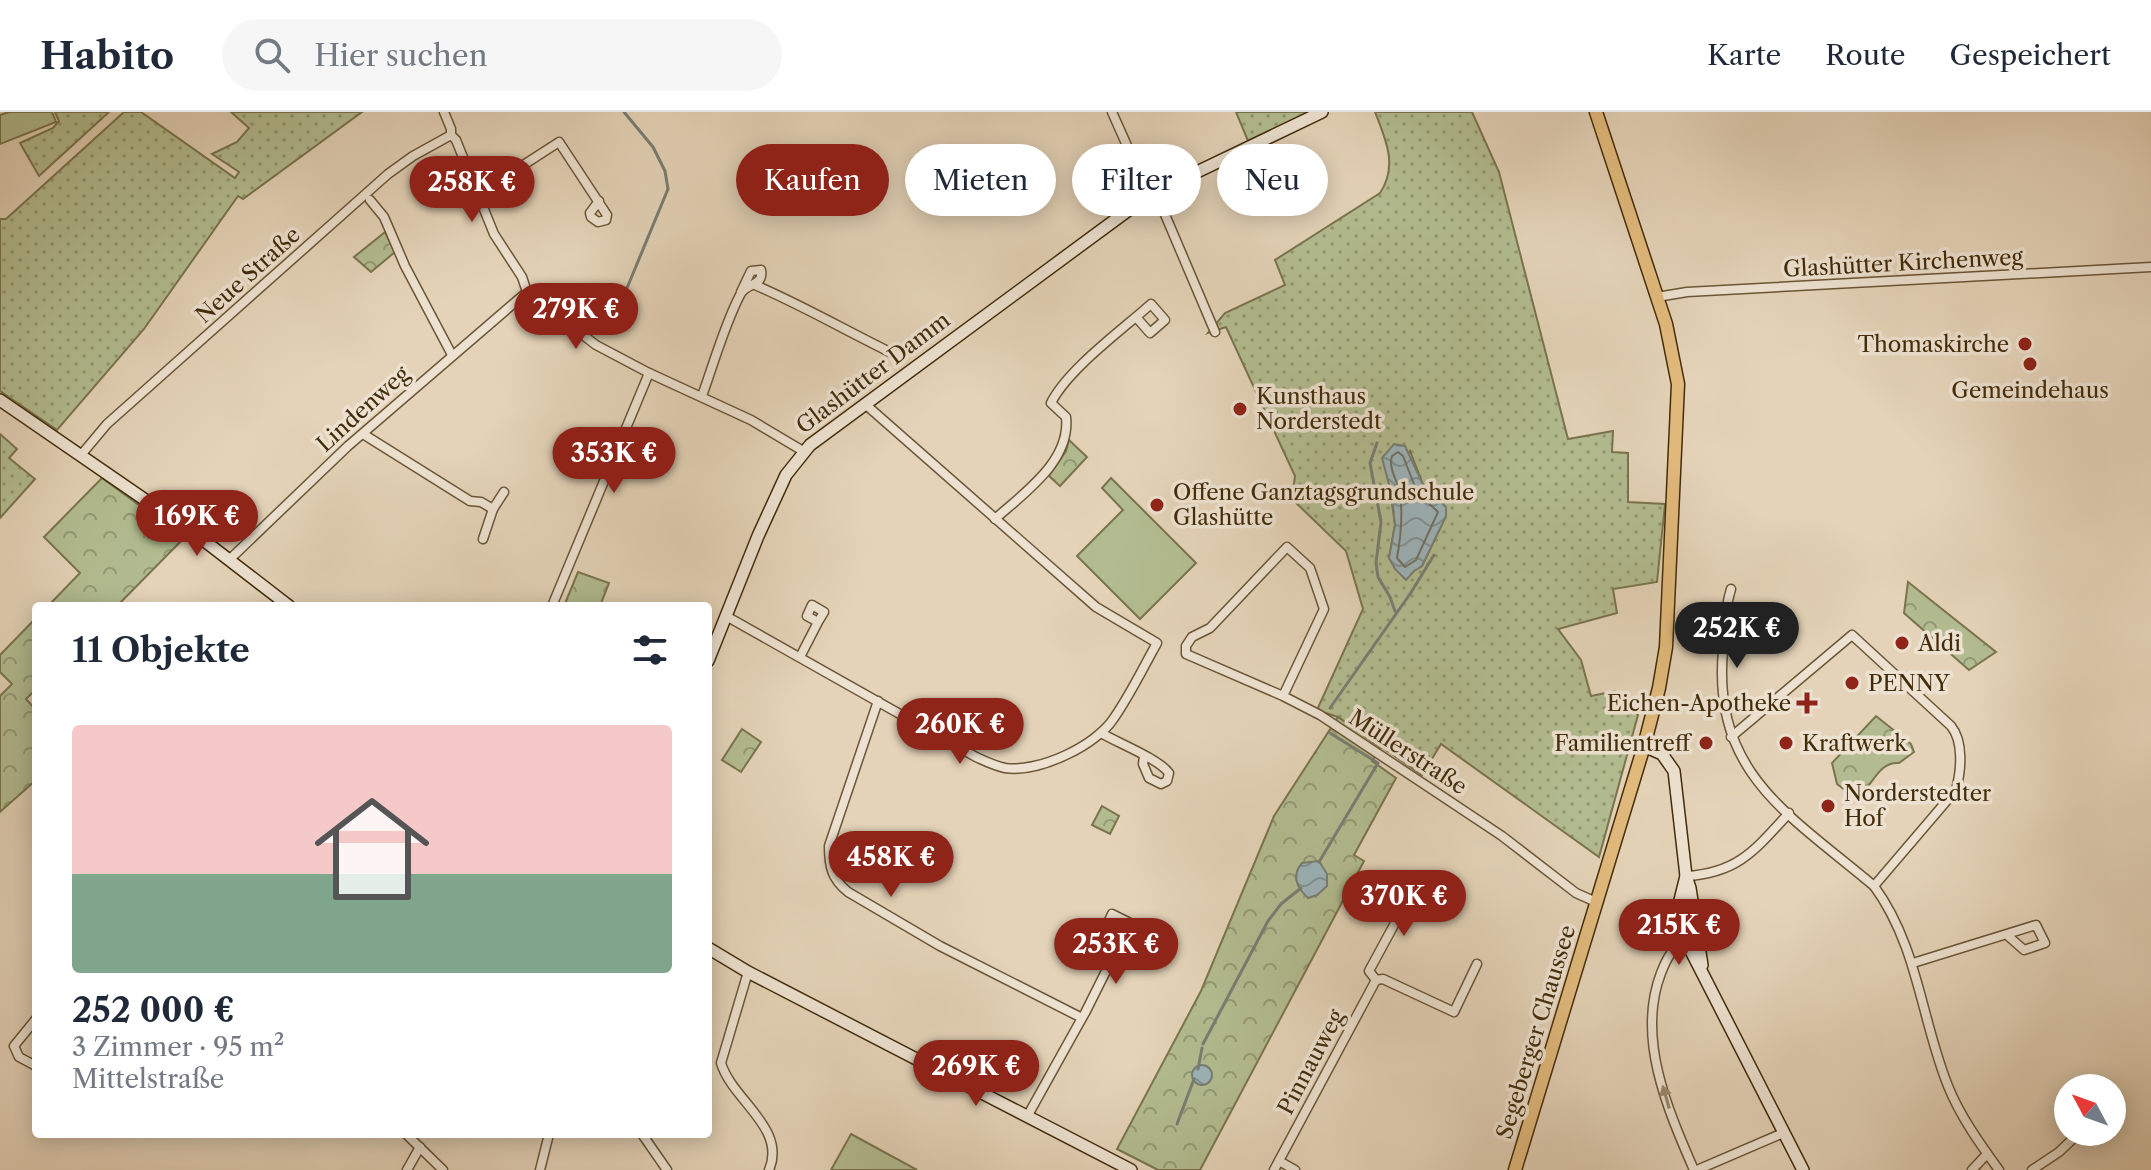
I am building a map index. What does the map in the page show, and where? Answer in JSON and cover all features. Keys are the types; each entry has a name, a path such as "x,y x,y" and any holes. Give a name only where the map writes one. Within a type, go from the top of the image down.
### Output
{"main road":[{"name":"Segeberger Chaussee","path":"1515,1170 1644,746 1666,647 1679,399 1674,359 1657,297 1596,112"}],"street":[{"path":"444,112 494,234 522,277 527,292 596,345 779,434 803,451"},
{"path":"1112,112 1128,144"},
{"name":"Glashütter Damm","path":"1201,170 1322,112"},
{"name":"Neue Straße","path":"81,455 107,424 388,174 451,135"},
{"path":"477,195 559,142 599,201"},
{"path":"370,200 384,217 406,268 452,355"},
{"name":"Glashütter Damm","path":"712,651 758,536 786,475 803,451 1121,216"},
{"path":"1162,216 1215,332"},
{"name":"Glashütter Kirchenweg","path":"1657,297 1687,292 2151,267"},
{"path":"702,396 741,292 751,271 759,268 762,277 755,285 741,292"},
{"path":"755,285 898,356"},
{"name":"Lindenweg","path":"230,559 363,434 527,292"},
{"path":"995,519 1048,470 1056,457 1067,424 1066,417 1051,403 1056,392 1136,317"},
{"path":"554,602 649,373"},
{"path":"0,400 230,559 284,602"},
{"path":"726,616 976,757 1006,768 1031,767 1055,760 1101,733 1113,720 1157,643 1096,607 865,404"},
{"path":"363,434 470,501 481,502 493,509"},
{"path":"483,539 493,509 504,492"},
{"name":"Müllerstraße","path":"1283,696 1324,609 1310,568 1287,547 1210,628 1192,637 1186,646 1186,654 1320,715 1502,836 1576,893 1596,902"},
{"path":"1731,589 1727,604 1721,688 1731,737 1750,773 1789,813 1874,886 1897,925 1913,963 1948,1086 1969,1127 1999,1170"},
{"path":"800,657 818,622"},
{"path":"1731,737 1852,635 1951,726 1959,735 1956,790 1874,886"},
{"path":"878,701 829,846 830,871 838,884 940,946 1082,1018"},
{"path":"1101,733 1144,756"},
{"path":"1644,746 1662,754 1674,771 1686,876 1704,978"},
{"path":"1686,876 1710,874 1739,863 1789,813"},
{"path":"1686,876 1680,900 1688,942 1803,1170"},
{"name":"Pinnauweg","path":"1274,1170 1376,980 1369,971 1408,899"},
{"path":"1913,963 2007,935"},
{"path":"1688,942 1675,947 1666,960 1651,1014 1656,1063 1670,1113 1695,1170 1783,1133"},
{"path":"1028,1115 1120,943"},
{"path":"712,950 748,972 1131,1170"},
{"path":"1376,980 1383,979 1454,1012 1477,964"},
{"path":"748,972 721,1063 730,1081 768,1134 774,1154 769,1170"},
{"path":"32,1024 16,1042 14,1049 22,1060 32,1064"},
{"path":"410,1138 443,1170"},
{"path":"540,1170 548,1138"},
{"path":"645,1138 667,1170"},
{"path":"2032,1170 2065,1146"},
{"path":"407,1170 420,1147"},
{"path":"1972,1170 1987,1154"},
{"path":"1279,1161 1295,1170"}],"green space":[{"path":"9,112 52,112 56,122 0,144 0,115"},
{"path":"55,112 109,112 39,176 20,143 53,128 59,121"},
{"path":"124,112 141,112 235,178 239,172 212,154 237,142 249,128 231,112 362,112 243,199 238,196 144,329 57,430 0,391 0,219 6,219"},
{"path":"1236,112 1309,112 1248,141"},
{"path":"1375,112 1472,112 1499,172 1568,439 1613,431 1612,452 1628,453 1628,502 1665,504 1657,582 1613,589 1617,613 1558,629 1581,660 1591,696 1615,691 1638,715 1599,857 1441,744 1422,775 1338,717 1317,710 1363,609 1346,551 1292,499 1295,476 1226,327 1208,333 1225,313 1285,285 1275,260 1380,193 1389,163 1386,143","holes":["1410,451 1424,487 1446,508 1446,516 1422,566 1413,571 1389,558 1395,525 1389,482"]},
{"path":"385,232 395,252 371,272 354,257"},
{"path":"0,434 17,449 9,458 35,479 0,518"},
{"path":"1069,440 1087,457 1060,486 1049,476 1066,451"},
{"path":"102,478 184,538 121,602 52,602 80,573 44,537"},
{"path":"1111,478 1196,563 1140,619 1077,556 1123,510 1102,488"},
{"path":"578,572 609,583 602,602 566,602"},
{"path":"1908,582 1996,652 1969,670 1904,613"},
{"path":"32,622 32,693 26,699 32,706 32,784 0,812 0,696 12,684 0,672 0,655"},
{"path":"1876,716 1911,744 1914,752 1899,763 1882,769 1860,795 1851,795 1837,784 1832,763"},
{"path":"1338,717 1381,748 1372,761 1396,778 1354,855 1364,861 1200,1170 1158,1170 1117,1149 1201,991 1274,816"},
{"path":"742,729 761,742 741,772 722,760"},
{"path":"1102,806 1119,816 1110,834 1092,825"},
{"path":"851,1134 917,1170 831,1170"}],"water":[{"path":"1394,444 1405,446 1424,487 1446,507 1446,516 1422,566 1406,580 1389,558 1395,525 1392,496 1382,458"},
{"path":"1319,861 1327,874 1327,886 1308,898 1298,886 1297,873 1302,863"},
{"path":"1202,1065 1209,1068 1212,1075 1209,1082 1202,1085 1195,1082 1192,1075 1195,1068"}],"waterway":[{"path":"598,332 627,288 668,189 665,171 653,147 624,112"},
{"path":"1377,443 1370,463 1381,522 1376,563 1378,577 1395,611"},
{"path":"1330,708 1434,555"},
{"path":"1319,862 1378,763 1330,733"},
{"path":"1203,1044 1268,921 1281,904 1301,888"},
{"path":"1198,1069 1202,1048"},
{"path":"1177,1124 1194,1079"}],"place":[{"name":"Thomaskirche","path":"2025,344"},
{"name":"Gemeindehaus","path":"2030,364"},
{"name":"Kunsthaus Norderstedt","path":"1240,409"},
{"name":"Offene Ganztagsgrundschule Glashütte","path":"1157,505"},
{"name":"Aldi","path":"1902,643"},
{"name":"PENNY","path":"1852,683"},
{"name":"Eichen-Apotheke","path":"1807,703"},
{"name":"Familientreff","path":"1706,743"},
{"name":"Kraftwerk","path":"1786,743"},
{"name":"Norderstedter Hof","path":"1828,806"}]}
